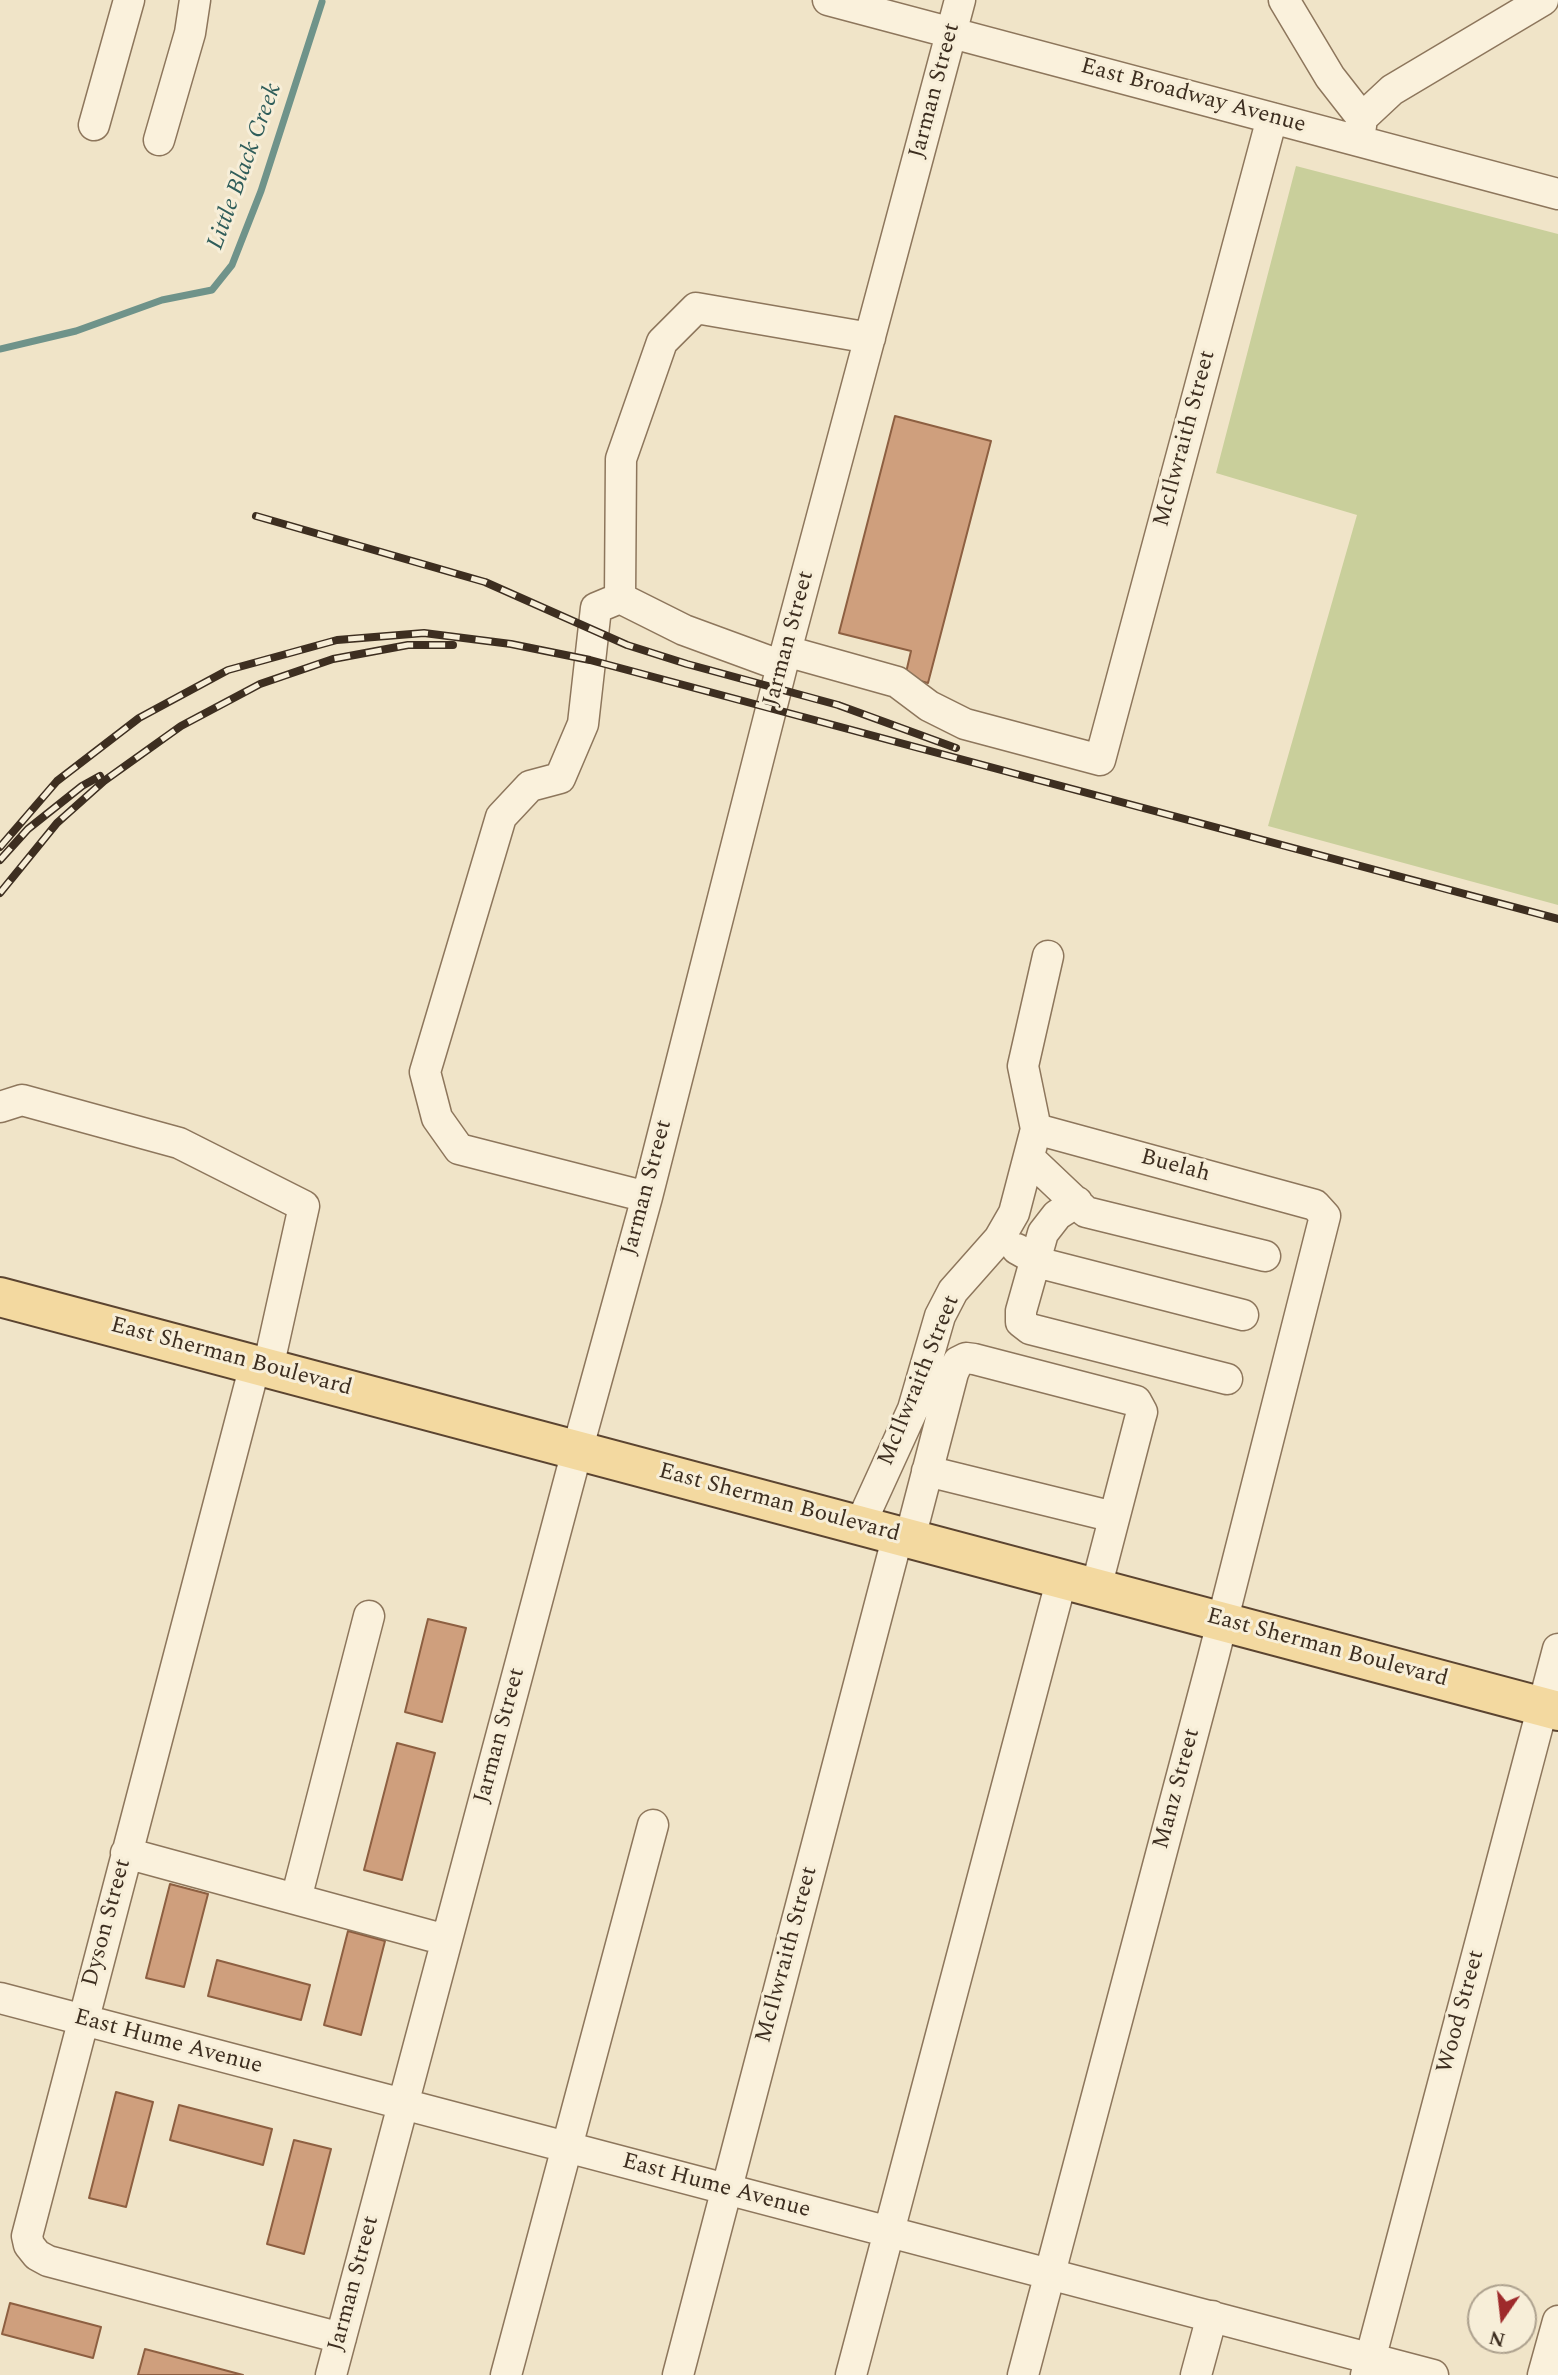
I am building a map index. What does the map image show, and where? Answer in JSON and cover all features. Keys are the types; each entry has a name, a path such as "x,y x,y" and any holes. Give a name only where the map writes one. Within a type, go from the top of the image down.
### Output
{"main road":[{"name":"East Sherman Boulevard","path":"0,1297 1550,1709"}],"street":[{"path":"94,125 129,0"},
{"path":"159,140 190,33 195,0"},
{"name":"East Broadway Avenue","path":"828,0 1272,118 1360,130 1558,194"},
{"name":"Jarman Street","path":"331,2375 647,1197 784,658 960,0"},
{"path":"1284,0 1360,130 1392,90 1543,0"},
{"name":"McIlwraith Street","path":"784,658 897,682 929,706 965,724 1100,760 1272,118"},
{"path":"620,598 621,459 662,342 696,308 870,338"},
{"path":"647,1197 459,1149 437,1118 425,1072 501,817 530,786 560,778 583,724 596,608 620,598 684,630 784,658"},
{"path":"1036,1129 1023,1066 1048,956"},
{"name":"Dyson Street","path":"0,1107 22,1100 178,1143 304,1206 126,1853 28,2228 29,2245 37,2255 48,2261 341,2338"},
{"name":"McIlwraith Street","path":"860,1525 913,1409 940,1316 953,1291 999,1239 1014,1213 1036,1129"},
{"name":"Buelah","path":"1036,1129 1315,1205"},
{"path":"1029,1158 1086,1212 1265,1256"},
{"path":"1077,1202 1056,1215 1042,1233 1021,1311 1021,1322 1030,1329 1227,1379"},
{"name":"Manz Street","path":"1023,2375 1222,1621 1325,1216 1315,1205"},
{"path":"999,1239 1044,1264 1243,1315"},
{"name":"McIlwraith Street","path":"677,2375 904,1537 927,1471 958,1362 966,1358 974,1359 1136,1401 1142,1412 1114,1517"},
{"path":"851,2375 889,2232 1079,1583 1114,1517 927,1471"},
{"path":"296,1899 369,1616"},
{"name":"Wood Street","path":"1368,2367 1550,1709 1558,1649"},
{"path":"506,2375 653,1825"},
{"path":"126,1853 446,1940"},
{"name":"East Hume Avenue","path":"0,1998 1212,2316 1368,2367 1433,2375"},
{"path":"1196,2375 1212,2316"},
{"path":"1543,2375 1558,2321"}],"green space":[{"path":"1296,166 1558,234 1558,905 1268,826 1357,515 1216,473"}],"building":[{"path":"895,416 991,441 928,683 905,677 911,651 839,633"},
{"path":"428,1619 466,1628 442,1722 405,1712"},
{"path":"397,1743 435,1753 402,1880 364,1870"},
{"path":"170,1884 208,1894 184,1987 146,1978"},
{"path":"348,1931 385,1941 361,2035 324,2025"},
{"path":"217,1960 310,1985 301,2020 208,1996"},
{"path":"116,2092 153,2102 126,2207 89,2198"},
{"path":"179,2105 272,2129 263,2165 170,2140"},
{"path":"294,2140 331,2149 304,2254 267,2244"},
{"path":"10,2303 101,2327 93,2358 2,2334"},
{"path":"145,2349 243,2375 138,2375"}],"waterway":[{"name":"Little Black Creek","path":"0,349 76,331 162,300 212,290 232,265 261,191 322,2"}],"railway":[{"path":"256,516 485,582 627,645 838,705 956,748"},
{"path":"0,847 57,781 139,718 228,670 337,640 424,633 511,644 590,660 1558,919"},
{"path":"0,893 57,823 104,781 181,726 260,684 333,659 408,645 453,645"},
{"path":"0,860 28,829 82,786 100,776"}]}
